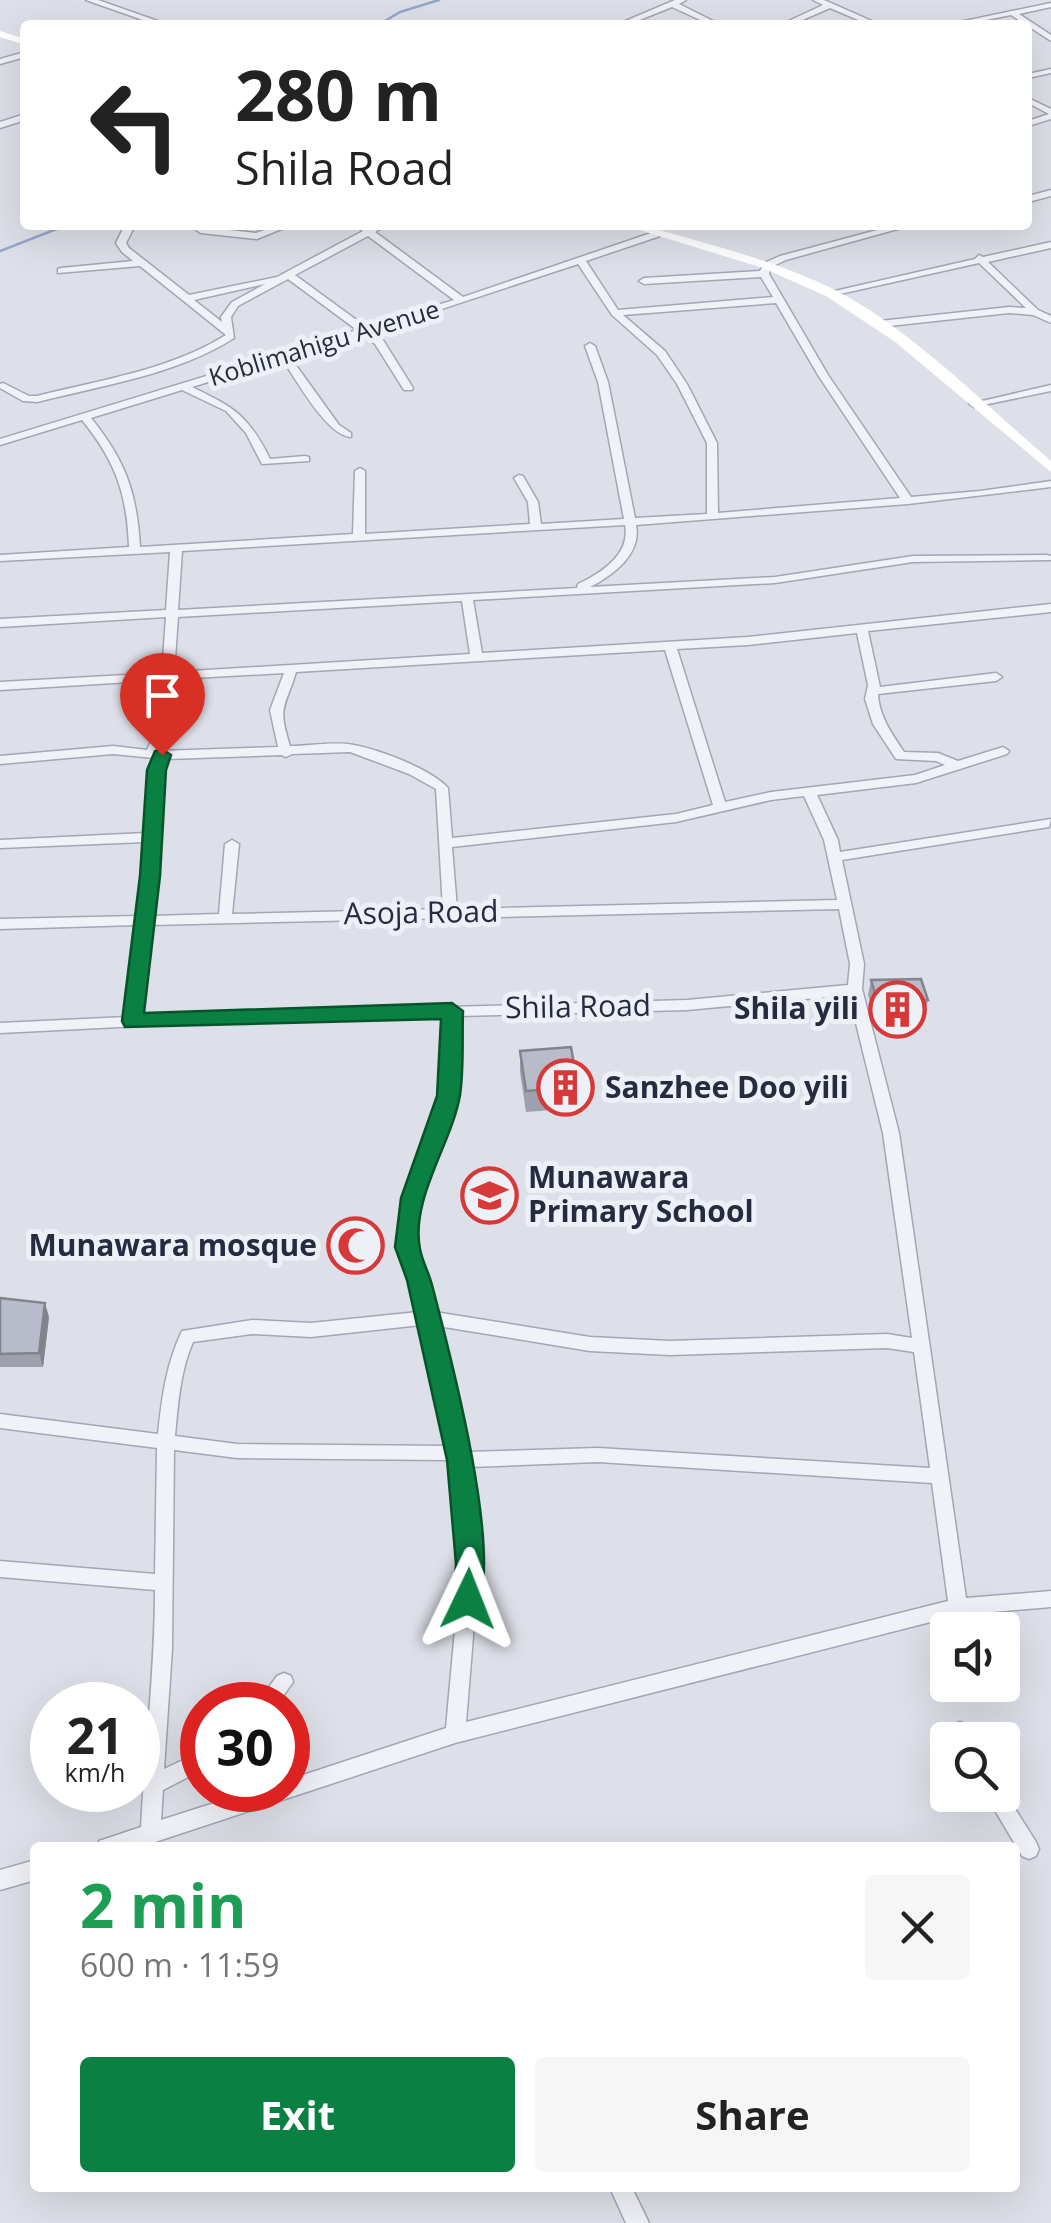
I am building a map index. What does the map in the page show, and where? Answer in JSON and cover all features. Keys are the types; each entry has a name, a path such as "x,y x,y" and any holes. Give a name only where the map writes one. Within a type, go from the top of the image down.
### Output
{"street":[{"path":"90,0 150,20"},
{"path":"632,20 682,0"},
{"path":"817,0 866,20"},
{"path":"672,4 706,20"},
{"path":"796,20 830,5"},
{"path":"973,20 1051,5"},
{"path":"1012,12 1024,20"},
{"path":"2,386 28,399 37,399 160,368 231,336 122,246 128,230"},
{"path":"201,230 257,236 273,230"},
{"path":"367,230 461,300"},
{"path":"227,330 228,310 373,230"},
{"path":"639,230 831,293 880,324 1051,468"},
{"path":"644,281 765,270 890,230"},
{"name":"Koblimahigu Avenue","path":"0,442 461,300 652,236"},
{"path":"831,293 1051,245"},
{"path":"979,258 1035,312 1050,321"},
{"path":"582,261 615,313 668,360 712,443 716,456 713,517"},
{"path":"61,271 142,263"},
{"path":"765,270 776,300 908,501"},
{"path":"185,299 244,283 286,277 387,350 408,388"},
{"path":"615,313 776,300"},
{"path":"880,324 1009,310 1035,312"},
{"path":"574,590 611,571 629,549 632,521 603,382 590,346"},
{"path":"284,354 335,427 347,435"},
{"path":"146,398 160,368"},
{"path":"185,386 230,410 251,432 266,462 305,459"},
{"path":"974,404 1051,388"},
{"path":"84,417 119,460 126,478 133,502 136,552"},
{"path":"359,536 360,471"},
{"path":"519,478 533,502 536,526"},
{"path":"0,558 713,517 908,501 1051,484"},
{"path":"132,1021 157,754 172,694 168,675 176,549"},
{"path":"0,622 776,580 913,559 1048,558"},
{"path":"467,597 476,656"},
{"path":"0,686 670,645 1051,608"},
{"path":"862,629 873,691 871,699 880,724 900,756 938,756 958,766"},
{"path":"670,645 720,807"},
{"path":"286,753 279,731 277,702 288,688 291,668"},
{"path":"873,691 996,676"},
{"path":"0,760 113,750 157,754 286,753 351,748 437,781 444,794 450,912"},
{"path":"447,843 676,818 770,796 891,783 1003,751"},
{"path":"809,792 831,840 857,964 855,989 890,1133 958,1606"},
{"path":"834,856 908,848 981,832 1049,823"},
{"path":"0,844 151,837"},
{"path":"225,920 232,844"},
{"name":"Asoja Road","path":"0,924 842,904"},
{"name":"Shila Road","path":"0,1028 687,1004 855,989"},
{"path":"452,1011 449,1096 409,1214 407,1247 428,1318 460,1460 470,1564 455,1734"},
{"path":"160,1686 164,1445 178,1359 188,1336 252,1327 311,1330 428,1318 590,1344 690,1348 886,1341 922,1346"},
{"path":"0,1421 164,1445 315,1454 449,1453 460,1460 598,1455 941,1476"},
{"path":"0,1570 164,1583"},
{"path":"310,1782 455,1734 958,1606 1051,1599"},
{"path":"151,1812 151,1834"},
{"path":"125,1842 218,1812"},
{"path":"1007,1812 1029,1849"},
{"path":"0,1880 30,1871"},
{"path":"623,2192 638,2223"}],"building":[{"path":"921,979 928,1000 878,1003 871,980"},
{"path":"571,1047 578,1087 526,1091 520,1051"},
{"path":"0,1298 45,1303 39,1353 0,1354"}],"waterway":[{"path":"386,20 439,0"},
{"path":"0,251 54,230"}],"place":[{"name":"Shila yili","path":"898,1009"},
{"name":"Sanzhee Doo yili","path":"566,1088"},
{"name":"Munawara Primary School","path":"489,1195"},
{"name":"Munawara mosque","path":"356,1246"}],"route":[{"path":"162,755 156,770 150,876 132,1021 452,1011 449,1096 412,1198 407,1247 419,1280 460,1460 467,1510 468,1599"}]}
